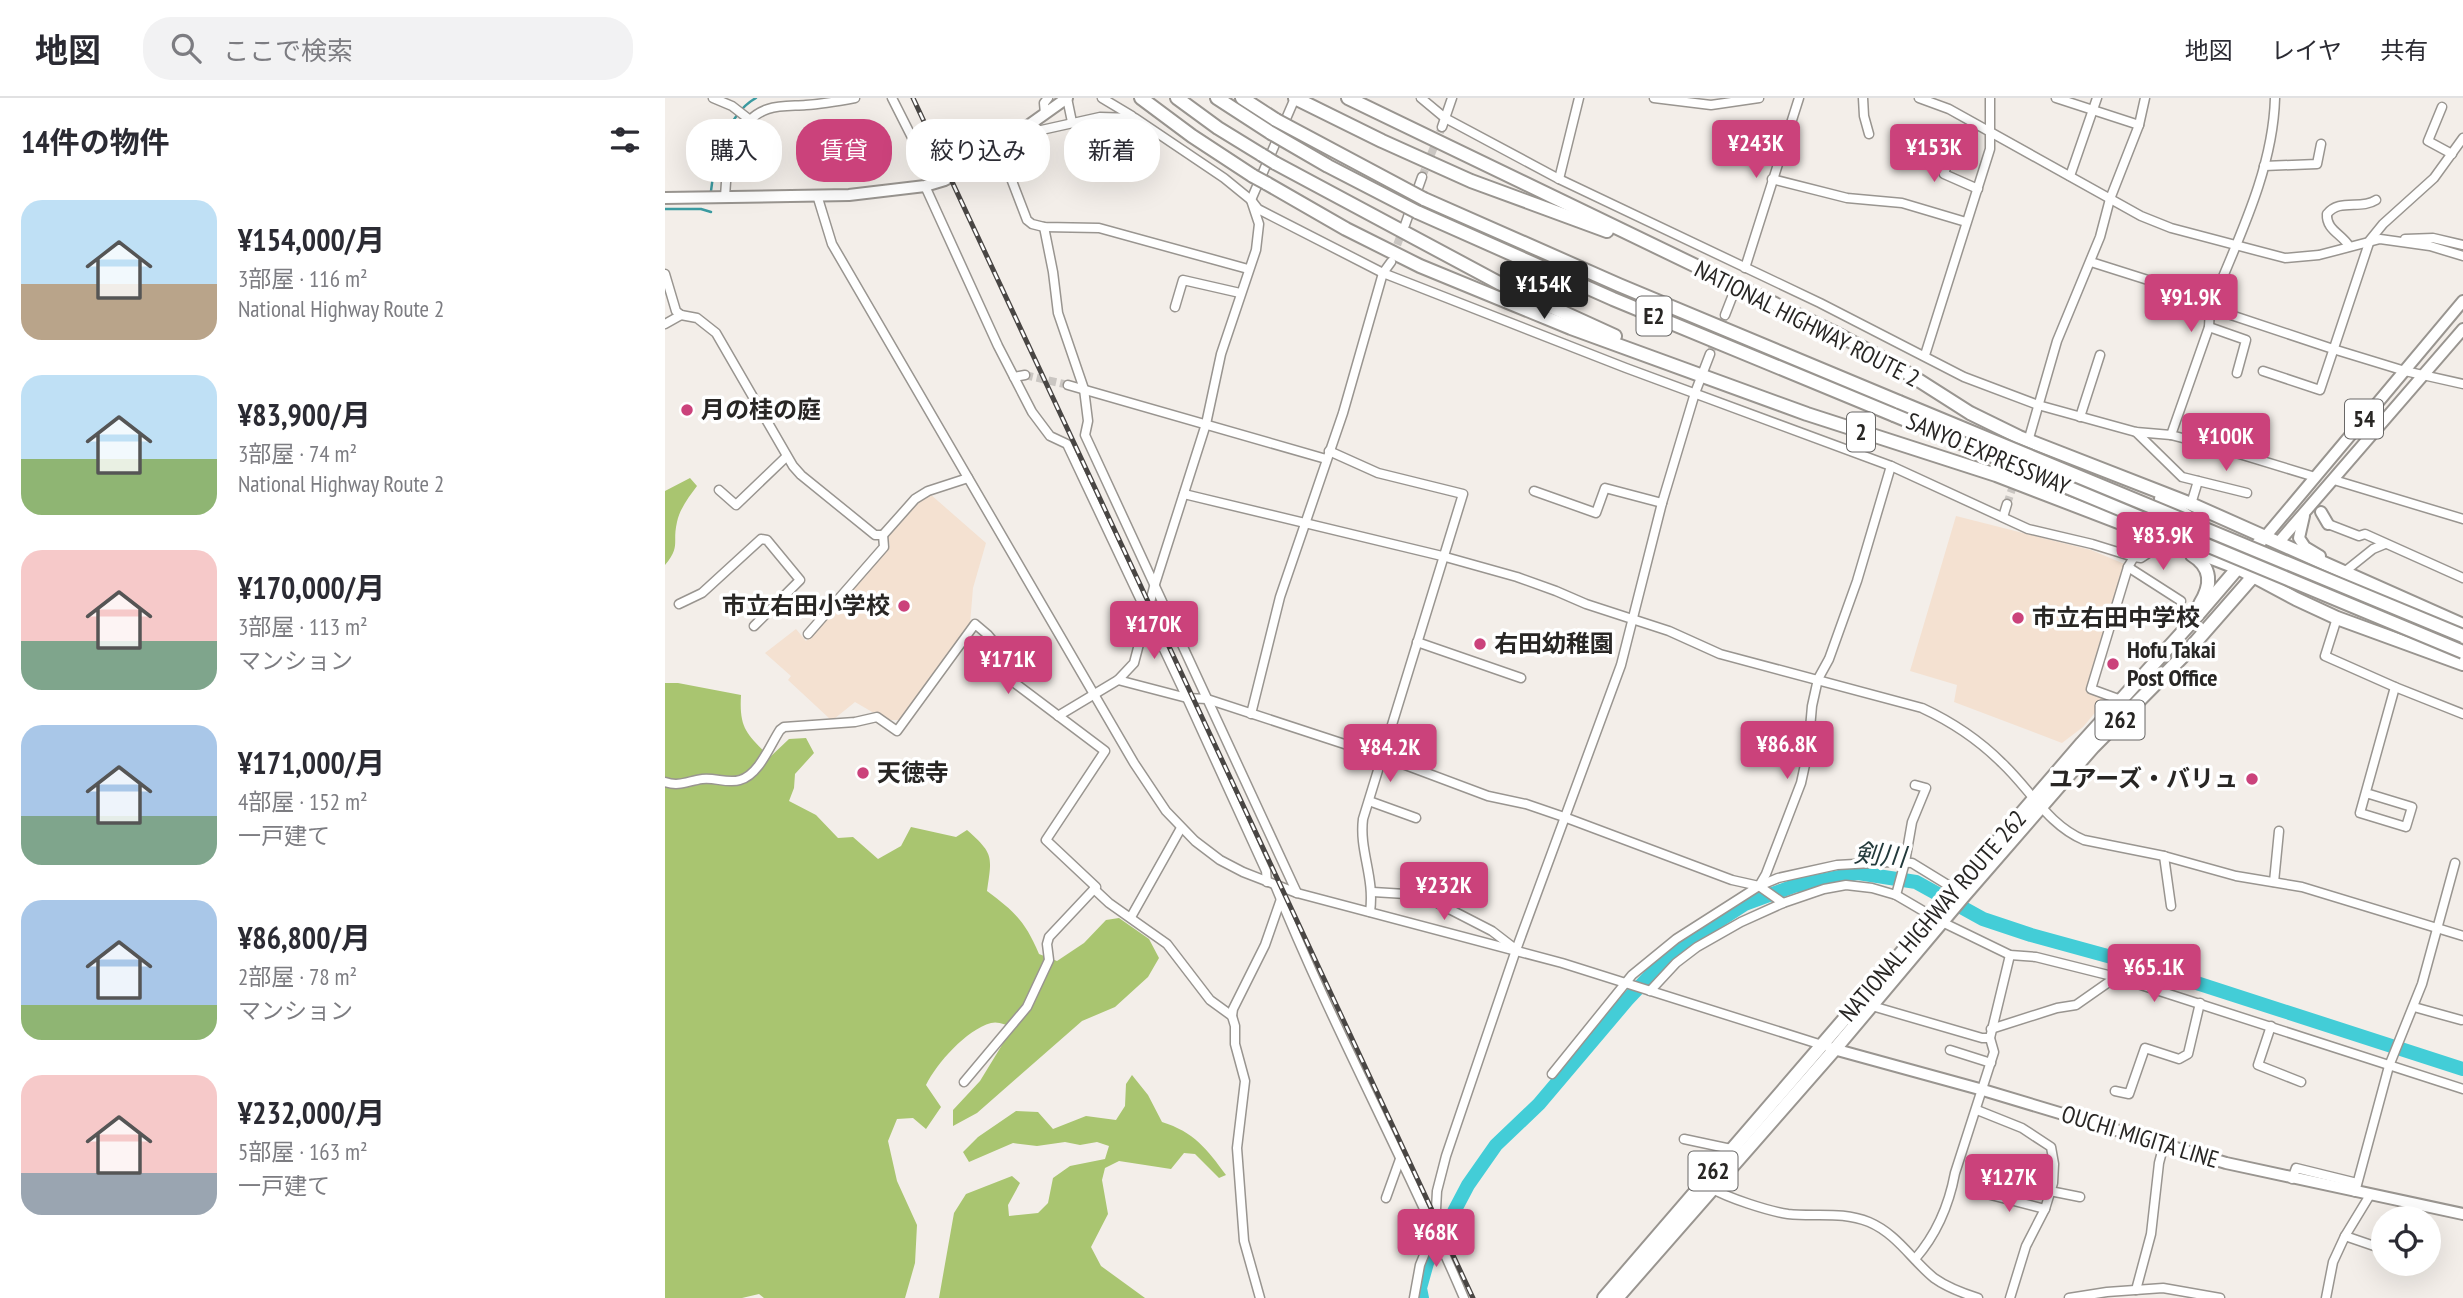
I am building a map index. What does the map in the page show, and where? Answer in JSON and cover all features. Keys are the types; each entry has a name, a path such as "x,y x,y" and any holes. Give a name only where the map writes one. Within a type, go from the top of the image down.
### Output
{"highway":[{"name":"2","path":"1141,98 1253,176 1346,229 1420,266 1571,328 1807,415 1996,475 2236,568 2337,618 2463,664"},
{"path":"1177,98 1218,128 1275,163 1499,283 1658,354 1678,367"},
{"name":"SANYO EXPRESSWAY","path":"1217,98 1328,166 1417,212 1612,299 2463,652"},
{"name":"SANYO EXPRESSWAY","path":"1242,98 1276,120 1424,199 1593,274 2463,636"},
{"name":"NATIONAL HIGHWAY ROUTE 2","path":"1348,98 1837,334 1893,364 1971,413 2019,437 2191,504 2463,625"},
{"path":"1297,99 1471,181 1686,261"},
{"path":"2134,482 2189,516 2220,543 2236,568 2239,593"},
{"name":"NATIONAL HIGHWAY ROUTE 262","path":"2038,803 2121,700 2265,537"},
{"path":"2172,543 2197,558 2208,572 2210,583 2188,626"},
{"name":"NATIONAL HIGHWAY ROUTE 262","path":"1604,1298 1835,1049 1872,1006 1957,893 2038,803 2186,653 2254,576 2278,543"},
{"name":"NATIONAL HIGHWAY ROUTE 262","path":"1617,1298 1708,1186 1731,1149 1939,917"}],"main road":[{"path":"1038,119 1067,98"},
{"path":"665,198 879,192 936,182"},
{"name":"54","path":"2265,537 2463,301"},
{"name":"54","path":"2278,543 2312,510 2334,480 2463,329"},
{"path":"2328,524 2312,510 2299,538 2305,547 2338,570"},
{"name":"OUCHI MIGITA LINE","path":"1822,1045 2226,1163 2292,1178 2356,1188 2370,1195 2463,1213"}],"street":[{"path":"713,98 732,106 749,119"},
{"path":"752,119 767,109 855,98"},
{"path":"892,98 1014,377 1032,412 1049,436 1067,444 1400,1159 1435,1228 1464,1298"},
{"path":"1045,114 1044,103 1048,98"},
{"path":"1067,98 1071,119"},
{"path":"1104,98 1224,178 1272,218 1383,273 1485,314 1891,466 2028,529 2141,558 2172,543"},
{"path":"1421,98 1443,122 1924,355 1964,377 2038,405 2080,417 2136,432 2171,435 2315,477"},
{"path":"1443,122 1452,98"},
{"path":"1559,179 1579,98"},
{"path":"1658,98 1711,105 1759,98"},
{"path":"1745,268 1799,98"},
{"path":"1863,98 1869,134"},
{"path":"1919,98 1949,109 2141,216 2171,228 2285,258 2319,255 2369,240 2434,237 2463,245"},
{"path":"1924,355 1990,149 1990,98"},
{"path":"2056,98 2139,125"},
{"path":"2070,176 2097,98"},
{"path":"2029,438 2057,341 2101,237 2110,199 2139,125 2145,98"},
{"path":"2171,435 2209,327 2210,308 2264,166 2274,121 2275,98"},
{"path":"1058,716 1118,680 1134,663 1154,587 1206,424 1220,354 1256,250 1259,225 1251,200 1297,99"},
{"path":"2442,107 2428,141 2452,154"},
{"path":"1089,119 1135,118"},
{"path":"2263,371 2321,390 2369,240 2434,178 2463,138"},
{"path":"2264,166 2317,164 2321,144"},
{"path":"1952,149 1944,174 1978,189"},
{"path":"1405,225 1422,177"},
{"path":"1772,179 1847,198 1902,203 1966,222"},
{"path":"725,197 727,182"},
{"path":"1012,182 1027,220 1032,224 1044,227 1099,228 1248,269"},
{"path":"817,195 832,244 1151,791 1181,828 1220,860 1297,893 1516,950 1822,1045"},
{"path":"2349,246 2327,223 2327,214 2331,209 2342,205 2362,206 2377,200"},
{"path":"1044,227 1058,313 1084,389 1088,421 1085,435 1297,893"},
{"path":"2395,240 2430,246 2463,256"},
{"path":"1251,713 1280,597 1347,400 1383,273 1391,262"},
{"path":"2091,262 2151,281 2210,308 2333,349 2405,371 2463,384"},
{"path":"665,274 669,303 681,315 697,318 716,333 786,457 801,475 875,535 883,535"},
{"path":"1175,307 1183,280 1240,293"},
{"path":"1725,315 1734,292"},
{"path":"665,324 681,315"},
{"path":"2209,327 2246,340 2237,373"},
{"path":"1414,1298 1420,1265 1435,1228 1437,1191 1446,1156 1516,950 1617,677 1662,503 1695,393 1710,354"},
{"path":"2080,417 2100,355"},
{"path":"1014,377 1025,375"},
{"path":"1068,386 1328,455 1378,473 1463,494 1442,556 1361,831 1373,892 1370,912"},
{"path":"2136,432 2182,477 2247,493"},
{"path":"719,490 736,505 786,457"},
{"path":"1762,888 1801,783 1818,679 1829,659 1857,581 1891,466"},
{"path":"808,634 884,547 883,535 915,499 928,491 968,478"},
{"path":"2334,480 2463,519"},
{"path":"2191,504 2198,481"},
{"path":"1534,491 1595,513 1605,488 1662,503"},
{"path":"1184,494 1442,556 1517,577 1586,604 1669,631 1720,654 1922,708 1941,717 2001,761 2062,829 2084,840 2164,856 2236,876 2328,894 2463,936"},
{"path":"2003,517 2007,504"},
{"path":"2328,524 2359,537 2365,534 2463,578"},
{"path":"679,604 702,593 761,539 767,540 800,580 754,626"},
{"path":"2338,570 2385,544"},
{"path":"2121,700 2091,689 2128,567 2134,557"},
{"path":"2128,567 2181,601"},
{"path":"2337,618 2325,656 2463,714"},
{"path":"665,782 676,786 709,778 740,780 750,775 757,767 784,727 855,723 877,717 897,732 975,624 988,635 997,648 1003,665 1016,684 1105,751 1046,840 1096,887 1094,889 1109,903 1167,944 1210,1000 1232,1016"},
{"path":"1417,642 1521,678"},
{"path":"1118,680 1187,698 1207,699 1384,757 1488,796 1526,804 1733,880 1762,888 1781,902"},
{"path":"2366,793 2412,807 2406,827 2360,813 2395,687"},
{"path":"1896,895 1912,822 1926,788 1915,785"},
{"path":"1369,801 1416,818"},
{"path":"1131,917 1181,828"},
{"path":"2274,882 2279,831"},
{"path":"2164,856 2171,906"},
{"path":"1552,1074 1650,958 1676,939 1779,878 1837,865 1905,862 1929,872 1957,893"},
{"path":"2356,1188 2389,1066 2414,1007 2455,863"},
{"path":"1649,991 1676,963 1714,935 1781,902 1846,885 1872,888 1896,895 2010,956 2036,957 2116,977 2463,1089"},
{"path":"964,1082 1027,1007 1035,984 1049,960 1049,937 1094,889"},
{"path":"1373,892 1422,895 1492,931 1516,950"},
{"path":"1261,1298 1244,1241 1237,1148 1245,1082 1235,1044 1232,1016 1265,944 1281,899"},
{"path":"1915,1259 1927,1245 1951,1193 1994,1052 1990,1033 2010,956"},
{"path":"1872,1006 1982,1038 2057,1008 2076,1005 2116,977"},
{"path":"2115,1091 2129,1094 2145,1048 2179,1059 2188,1054 2200,1003"},
{"path":"2414,1007 2461,1020"},
{"path":"2271,1026 2257,1065 2301,1082"},
{"path":"1950,1051 1991,1063"},
{"path":"1977,1110 2022,1128 2051,1147 2054,1164 2046,1209 2026,1246 2010,1298"},
{"path":"1684,1139 1731,1149"},
{"path":"2136,1290 2151,1234 2159,1163 2164,1144"},
{"path":"1386,1198 1400,1159"},
{"path":"2004,1176 2050,1191 2080,1197"},
{"path":"1708,1186 1724,1195 1788,1213 1846,1215 1868,1222 1895,1238 1946,1286 1978,1298"},
{"path":"1979,1192 2046,1209"},
{"path":"2326,1298 2333,1262 2370,1195"},
{"path":"2345,1236 2371,1246"},
{"path":"2163,1288 2165,1298"},
{"path":"2069,1298 2163,1288 2220,1298"}],"shaded area":[{"name":"市立右田小学校","path":"930,494 986,543 973,588 970,624 900,720 886,720 855,702 834,719 830,719 788,680 791,676 765,653 796,629 806,641 890,546 888,537 920,501"},
{"name":"市立右田中学校","path":"1956,516 2091,550 2127,565 2086,692 2104,698 2104,702 2083,727 2062,743 1954,702 1957,685 1910,671"}],"green space":[{"path":"690,478 697,486 680,512 675,549 665,565 665,491"},
{"path":"665,683 741,695 741,716 746,730 770,757 789,739 806,738 814,753 795,774 789,801 816,815 838,838 853,837 878,859 901,846 911,827 956,837 967,830 989,856 987,891 1018,918 1039,954 1057,961 1084,943 1106,920 1119,918 1149,939 1159,958 1148,977 1115,1007 1082,1021 977,1113 953,1126 953,1110 980,1081 1013,1027 991,1023 981,1027 962,1040 937,1067 926,1085 941,1107 926,1129 913,1118 897,1119 888,1141 897,1181 917,1225 915,1263 905,1298 764,1298 759,1294 742,1298 665,1298"},
{"path":"1132,1075 1148,1095 1162,1122 1199,1142 1226,1175 1219,1178 1195,1154 1184,1153 1171,1169 1119,1161 1105,1168 1102,1180 1108,1214 1091,1247 1101,1266 1145,1298 939,1298 954,1213 966,1194 1012,1176 1020,1183 1008,1205 1009,1216 1038,1213 1048,1203 1053,1178 1070,1166 1105,1159 1109,1146 1097,1142 1080,1145 1065,1142 1037,1146 1013,1143 969,1162 963,1152 978,1137 1016,1111 1038,1112 1053,1129 1086,1116 1116,1120 1125,1106 1126,1084"}],"waterway":[{"path":"711,191 715,166 724,139 737,115 756,98"},
{"path":"665,209 701,209 711,212"},
{"name":"剣川","path":"1422,1298 1420,1288 1427,1263 1468,1185 1496,1145 1539,1104 1627,1000 1674,950 1745,904 1794,886 1858,873 1916,882 1983,919 2144,966 2463,1069"}],"tunnel":[{"path":"1422,177 1442,127"},
{"path":"1393,256 1403,229"},
{"path":"1710,354 1725,315"},
{"path":"1025,375 1068,385"},
{"path":"2007,504 2029,438"}],"railway":[{"path":"913,98 1473,1298"}],"place":[{"name":"月の桂の庭","path":"687,410"},
{"name":"市立右田小学校","path":"904,606"},
{"name":"市立右田中学校","path":"2018,618"},
{"name":"右田幼稚園","path":"1480,644"},
{"name":"Hofu Takai Post Office","path":"2113,664"},
{"name":"天徳寺","path":"863,773"},
{"name":"ユアーズ・バリュ","path":"2252,779"}]}
